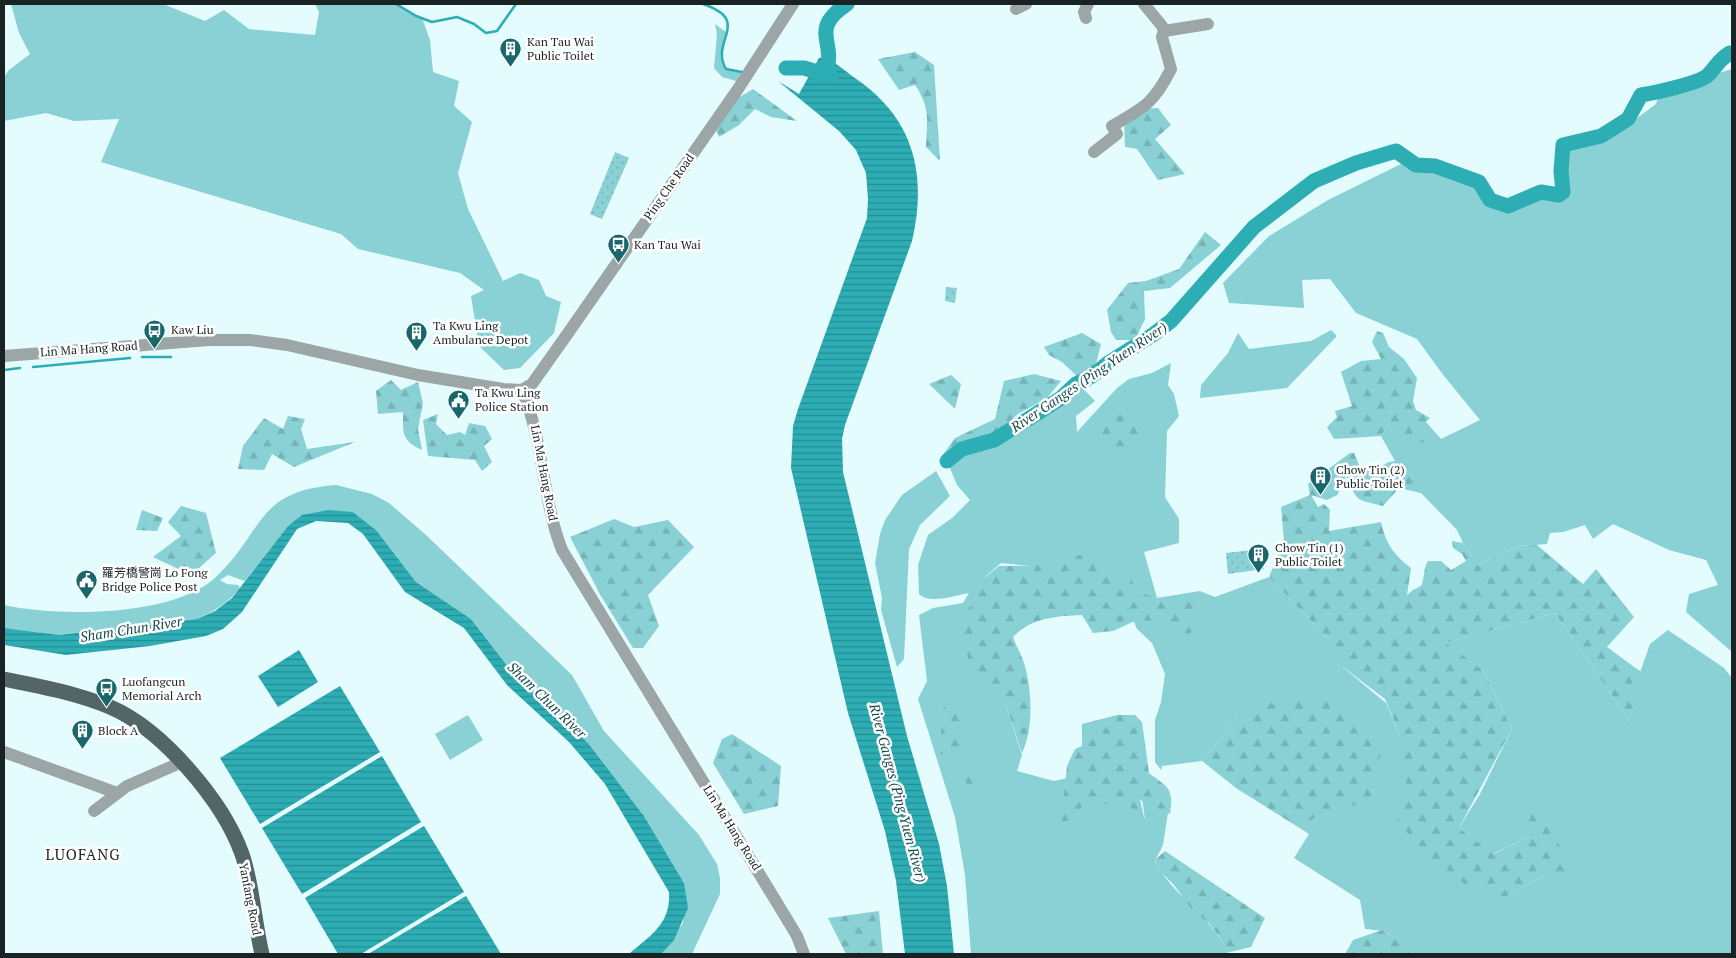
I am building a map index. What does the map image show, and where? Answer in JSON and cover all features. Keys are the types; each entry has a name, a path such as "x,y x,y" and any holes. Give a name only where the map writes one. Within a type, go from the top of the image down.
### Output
{"main road":[{"name":"Yanfang Road","path":"4,679 67,693 112,708 148,732 182,762 210,796 239,848 248,877 262,954"}],"street":[{"name":"Ping Che Road","path":"522,390 532,384 543,369 738,89 793,4"},
{"path":"1094,152 1117,134 1112,126 1147,106 1163,86 1171,69 1162,37 1164,31 1161,23 1144,4"},
{"path":"1164,31 1208,24"},
{"name":"Lin Ma Hang Road","path":"4,356 222,339 250,340 294,346 418,375 508,390 522,390 533,418 555,528 562,550 785,916 804,954"},
{"path":"4,752 117,792"},
{"path":"94,811 117,792 182,762"}],"green space":[{"path":"11,4 163,4 205,21 224,10 249,29 315,35 319,12 315,4 398,4 422,18 430,40 433,72 459,81 454,106 472,122 458,173 468,209 503,281 520,273 539,280 546,296 561,302 554,333 520,368 504,370 479,346 471,296 484,290 460,273 358,249 341,234 101,162 119,119 74,121 46,113 4,121 4,77 9,70 30,54 19,33"},
{"path":"715,24 726,32 722,63 726,69 742,72 736,81 722,77 714,68 717,34"},
{"path":"915,52 934,65 940,161 926,147 927,115 920,93 915,85 899,90 878,59"},
{"path":"1732,69 1732,652 1686,612 1689,594 1718,585 1706,560 1669,550 1613,524 1593,539 1585,525 1563,532 1550,533 1547,544 1520,546 1478,565 1463,543 1457,530 1421,493 1416,472 1395,461 1381,436 1387,426 1420,427 1425,421 1441,439 1480,420 1417,339 1356,313 1330,279 1302,280 1304,308 1229,303 1223,283 1269,236 1328,200 1401,164 1420,165 1479,182 1490,200 1504,205 1541,192 1563,192 1563,151 1575,141 1587,144 1625,127 1656,104 1660,91"},
{"path":"753,89 797,121 771,117 755,109 739,125 719,137 715,127 733,101"},
{"path":"1158,108 1171,125 1155,139 1185,174 1158,180 1137,149 1125,147 1124,120 1133,109"},
{"path":"615,152 629,158 602,219 590,214"},
{"path":"1205,232 1221,245 1170,288 1144,291 1145,319 1135,340 1116,340 1111,332 1107,310 1128,283 1146,281 1179,269"},
{"path":"946,287 957,288 955,303 945,301"},
{"path":"1331,330 1337,336 1287,388 1200,398 1201,385 1228,353 1238,333 1249,349 1311,341"},
{"path":"1377,331 1383,333 1389,347 1404,359 1417,378 1413,401 1416,410 1430,418 1420,427 1425,442 1414,444 1398,427 1387,426 1381,436 1334,439 1327,427 1337,417 1335,411 1352,406 1341,372 1361,361 1381,359 1372,342"},
{"path":"1082,333 1101,344 1090,388 1062,362 1049,355 1044,347"},
{"path":"1171,363 1168,385 1174,394 1179,416 1167,431 1165,497 1179,519 1179,543 1144,552 1157,598 1200,591 1215,597 1269,577 1329,640 1339,664 1386,703 1401,738 1504,898 1543,876 1529,837 1492,854 1459,828 1480,794 1512,729 1483,670 1445,643 1555,613 1632,724 1636,684 1650,644 1668,630 1724,668 1732,678 1732,954 1415,954 1384,931 1365,929 1360,900 1294,858 1309,834 1298,827 1332,804 1238,716 1202,761 1162,766 1161,770 1155,762 1155,720 1161,702 1165,674 1152,643 1137,629 1114,574 1001,563 985,577 1005,703 1022,755 1017,771 1054,781 1068,778 1127,798 1145,820 1142,797 1168,813 1163,845 1155,861 1172,885 1206,920 1230,952 1222,954 971,954 965,875 955,817 918,699 927,681 919,615 933,608 963,603 969,593 936,599 930,599 919,594 918,565 928,535 952,518 970,500 957,485 947,461 962,449 994,440 1058,400 1073,378 1095,401 1076,416 1077,432 1117,388 1129,379 1152,373"},
{"path":"1034,374 1061,381 1047,398 1018,414 999,431 942,456 955,438 995,419 1004,381"},
{"path":"951,375 961,384 955,409 929,384"},
{"path":"391,380 401,390 418,382 423,403 418,429 422,450 410,443 405,435 403,430 403,412 378,414 376,391"},
{"path":"1114,408 1142,431 1132,455 1097,451 1100,425"},
{"path":"438,414 436,424 447,435 460,432 465,435 469,423 485,426 492,439 484,446 492,462 482,471 475,460 428,456 423,420"},
{"path":"288,416 305,419 301,429 307,449 355,442 294,467 272,454 264,470 238,469 243,446 264,418 283,429"},
{"path":"1350,453 1354,453 1359,465 1370,472 1389,462 1402,460 1418,474 1421,493 1399,488 1383,506 1358,498 1346,476 1337,495 1327,500 1311,495 1318,507 1324,504 1330,510 1329,531 1381,522 1391,548 1411,568 1407,595 1421,586 1428,561 1441,561 1451,570 1466,561 1462,554 1453,548 1452,541 1463,543 1478,565 1520,546 1537,545 1583,584 1596,569 1634,617 1607,647 1641,672 1632,724 1555,613 1446,643 1483,670 1512,729 1459,828 1493,854 1529,837 1530,802 1564,852 1568,888 1543,876 1504,898 1466,885 1421,850 1397,820 1408,798 1401,738 1385,699 1339,664 1327,641 1329,640 1269,577 1284,541 1281,507 1310,495 1308,484"},
{"path":"936,471 950,496 920,525 909,549 904,659 897,667 881,610 882,598 875,563 880,534 885,520 902,495"},
{"path":"336,485 372,494 389,503 426,535 572,675 604,731 699,835 717,864 720,878 720,894 692,954 661,954 683,923 684,883 644,816 588,743 509,668 471,619 416,582 376,530 353,512 289,525 245,581 228,575 220,580 227,584 238,585 240,588 220,606 197,619 58,635 4,628 4,605 54,611 114,610 145,607 173,600 197,590 216,577 232,560 264,516 275,505 290,495 310,489"},
{"path":"181,506 206,513 216,553 191,575 153,557 181,536 168,522"},
{"path":"142,510 163,518 157,531 136,530"},
{"path":"614,519 634,527 668,520 694,547 648,595 659,626 643,648 633,648 601,596 570,537"},
{"path":"1261,549 1264,569 1228,574 1226,553"},
{"path":"1079,555 1107,562 1113,569 1129,575 1138,592 1157,598 1187,596 1197,607 1198,628 1188,634 1155,621 1137,620 1113,631 1093,633 1082,615 1044,619 1020,631 1013,637 1027,673 1030,696 1030,720 1026,743 1022,753 1005,703 983,685 975,675 970,664 964,639 963,611 972,606 976,585 999,566 1061,565"},
{"path":"947,684 949,704 964,725 966,748 956,754 940,754 940,736 944,719 943,687"},
{"path":"1278,700 1326,701 1365,725 1380,755 1369,804 1334,807 1298,827 1236,788 1202,761 1238,716"},
{"path":"468,715 483,740 450,760 435,734"},
{"path":"1117,715 1135,715 1142,722 1149,773 1168,789 1171,798 1170,814 1140,800 1145,821 1124,800 1104,804 1084,801 1077,816 1061,824 1067,766 1075,749 1082,746 1082,724"},
{"path":"732,734 781,766 778,806 744,814 713,763 722,739"},
{"path":"965,771 987,775 993,784 986,789 967,784 960,773"},
{"path":"1165,851 1265,918 1251,947 1230,952 1209,923 1192,910 1174,885 1161,872 1155,860"},
{"path":"879,911 883,954 846,954 828,918"},
{"path":"1382,930 1417,954 1345,954 1353,940"}],"water":[{"path":"823,57 838,65 873,92 889,109 902,128 911,148 916,169 918,192 917,216 912,241 845,425 842,439 843,472 907,736 939,844 947,886 954,954 905,954 896,881 885,831 848,713 791,468 793,426 798,409 867,218 866,173 856,150 839,131 778,81 799,94 819,58"},
{"name":"Sham Chun River","path":"328,510 353,512 376,530 416,582 471,619 509,668 588,743 644,816 684,883 688,908 674,940 661,954 629,954 652,934 663,921 667,913 669,892 605,784 569,742 507,685 464,628 405,592 363,534 348,523 316,521 297,529 242,612 223,629 206,636 150,646 66,655 4,645 4,628 59,635 197,619 215,611 232,598 288,526 302,515"},
{"path":"299,650 318,682 278,707 258,676"},
{"path":"340,686 380,752 260,824 220,758"},
{"path":"382,756 421,822 302,894 262,828"},
{"path":"424,826 464,892 361,954 338,954 305,898"},
{"path":"466,896 501,954 368,954"}],"waterway":[{"name":"River Ganges (Ping Yuen River)","path":"396,4 416,16 432,22 457,17 474,24 486,33 497,31 516,4"},
{"name":"River Ganges (Ping Yuen River)","path":"703,4 718,11 725,17 728,25 722,49 722,59 726,69 742,72"},
{"name":"River Ganges (Ping Yuen River)","path":"826,73 828,62 826,29 835,13 847,4"},
{"name":"River Ganges (Ping Yuen River)","path":"947,461 962,449 994,440 1061,398 1076,384 1092,376 1108,363 1154,334 1171,321 1254,227 1314,181 1356,163 1396,151 1416,165 1435,166 1479,182 1490,200 1508,206 1541,192 1559,195 1563,192 1561,171 1563,145 1601,136 1628,119 1641,95 1676,87 1703,78 1722,59 1730,53 1732,54"},
{"name":"River Ganges (Ping Yuen River)","path":"786,68 804,68 831,76"},
{"path":"142,357 171,357"},
{"path":"33,367 130,358"},
{"path":"4,370 20,368"}],"place":[{"name":"Kan Tau Wai Public Toilet","path":"511,68"},
{"name":"Kan Tau Wai","path":"618,264"},
{"name":"Kaw Liu","path":"155,349"},
{"name":"Ta Kwu Ling Ambulance Depot","path":"417,352"},
{"name":"Ta Kwu Ling Police Station","path":"459,419"},
{"name":"Chow Tin (2) Public Toilet","path":"1320,496"},
{"name":"Chow Tin (1) Public Toilet","path":"1259,574"},
{"name":"羅芳橋警崗 Lo Fong Bridge Police Post","path":"86,599"},
{"name":"Luofangcun Memorial Arch","path":"106,708"},
{"name":"Block A","path":"82,750"}],"district":[{"name":"LUOFANG","path":"83,855"}]}
